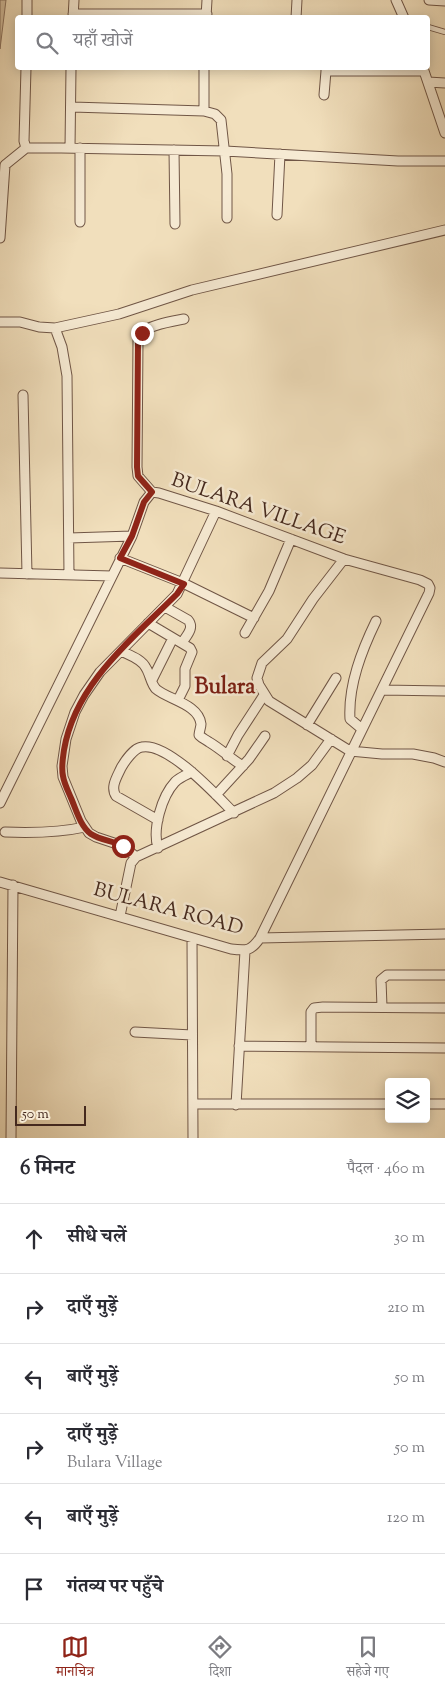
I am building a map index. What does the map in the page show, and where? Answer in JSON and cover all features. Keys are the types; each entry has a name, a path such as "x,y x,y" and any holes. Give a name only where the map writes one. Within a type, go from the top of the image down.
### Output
{"street":[{"path":"27,0 27,15"},
{"path":"73,15 74,0"},
{"path":"206,15 207,0"},
{"path":"296,15 297,0"},
{"path":"396,0 403,15"},
{"path":"429,0 445,1"},
{"path":"26,70 24,141 26,148"},
{"path":"71,70 80,222"},
{"path":"204,70 204,111"},
{"path":"324,95 326,70"},
{"path":"423,70 445,133"},
{"path":"428,82 445,83"},
{"path":"72,107 204,111 215,114 221,120 225,151 227,218"},
{"path":"0,238 5,165 26,148 225,151 445,162"},
{"path":"174,150 174,224"},
{"path":"277,215 280,154"},
{"path":"0,322 20,322 39,327 56,328 119,314 192,290 445,230"},
{"path":"152,492 138,476 137,467 138,341 146,330 184,319"},
{"path":"56,328 62,347 67,376 69,575"},
{"path":"23,395 27,574"},
{"name":"BULARA VILLAGE","path":"0,803 132,536 144,502 152,492 216,511 344,559 420,580 428,584 430,588 382,690"},
{"path":"136,857 123,846 89,833 85,827 73,804 63,777 62,766 66,739 75,712 100,672 177,594 184,584 216,511"},
{"path":"69,538 132,536"},
{"path":"245,634 269,591 291,539"},
{"path":"120,558 184,584 254,618"},
{"path":"344,559 313,599 287,639 262,663 257,678 259,685 269,701 350,751 413,754 445,762"},
{"path":"0,573 112,576"},
{"path":"164,607 188,620 191,624 191,628 182,643"},
{"path":"362,729 350,719 353,687 364,646 376,621"},
{"path":"148,623 190,648 192,652 185,670 185,686 178,700"},
{"path":"152,680 173,638"},
{"path":"121,651 146,666 154,686 158,690 190,707 201,724 199,735 201,738 210,742 242,766"},
{"path":"307,726 336,678"},
{"path":"260,938 350,751 382,690 445,691"},
{"path":"227,756 264,695"},
{"path":"216,795 265,736"},
{"path":"120,916 131,863 136,857 274,793 297,778 312,765 331,739"},
{"path":"158,820 116,796 113,792 113,785 124,763 139,748 144,746 155,748 176,759 234,813"},
{"path":"158,848 155,833 167,794 179,779 192,772"},
{"path":"5,832 39,833 68,831 85,827"},
{"name":"BULARA ROAD","path":"0,882 231,949 245,951 254,946 260,938 445,934"},
{"path":"11,1138 14,885"},
{"path":"192,938 193,1138"},
{"path":"236,1105 245,951"},
{"path":"382,1007 381,980 383,977 387,975 445,975"},
{"path":"311,1046 311,1012 314,1008 445,1008"},
{"path":"135,1032 192,1035"},
{"path":"238,1046 445,1048"},
{"path":"193,1104 385,1104"},
{"path":"430,1104 445,1104"}],"lane":[{"path":"430,28 445,32"}],"shaded area":[{"path":"0,0 6,0 0,49"}],"district":[{"name":"Bulara","path":"225,688"}],"route":[{"path":"123,846 89,833 69,795 63,777 62,766 66,739 75,712 84,695 100,672 177,594 184,584 120,558 132,536 144,502 152,492 138,476 137,467 138,341 142,333"}]}
